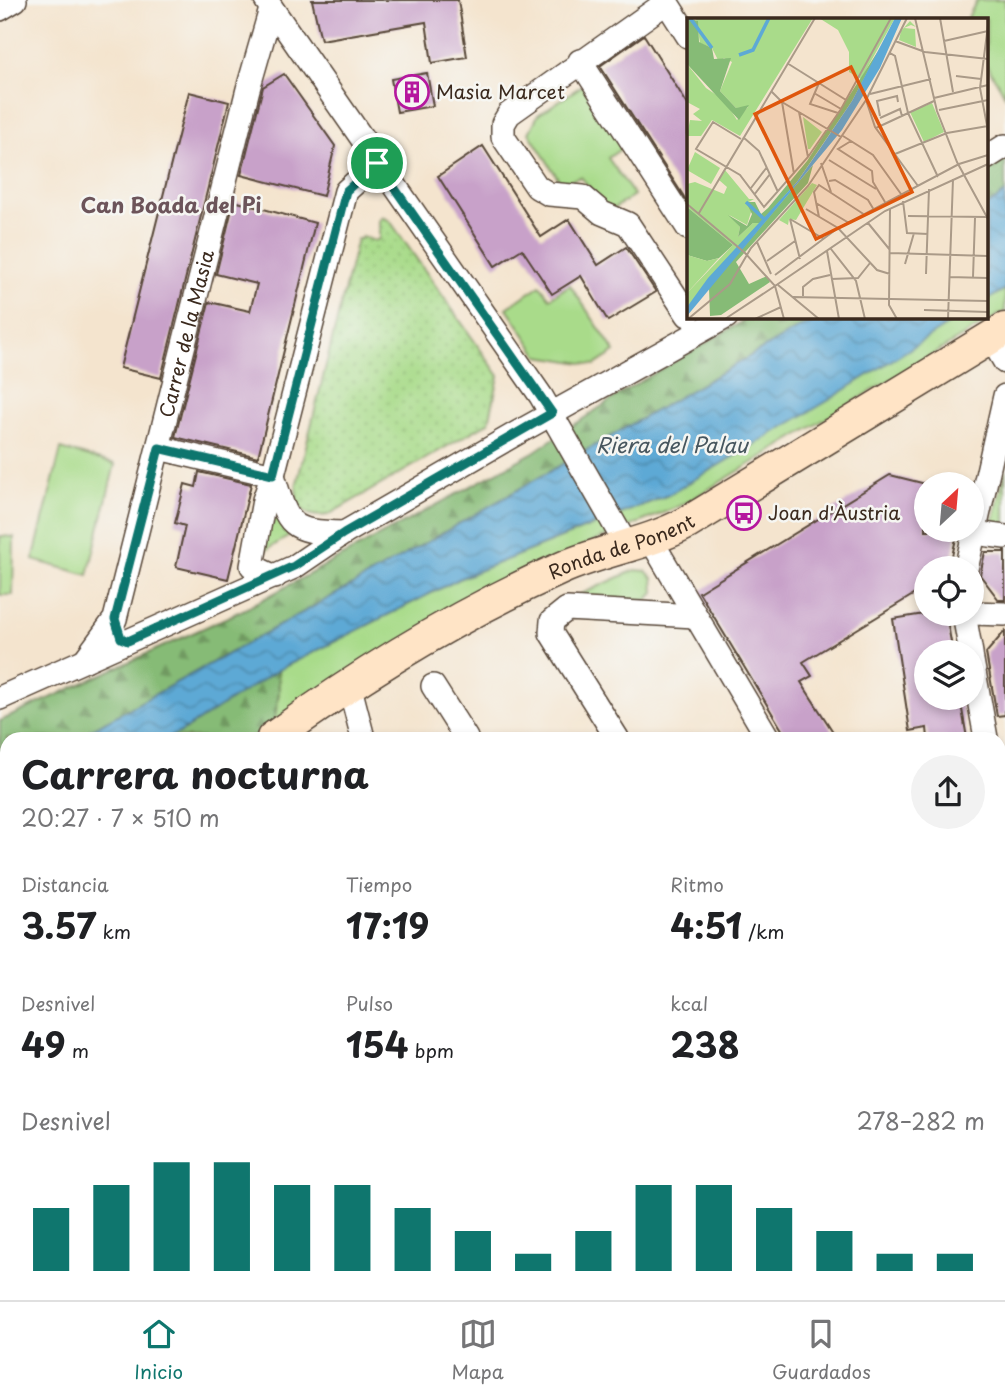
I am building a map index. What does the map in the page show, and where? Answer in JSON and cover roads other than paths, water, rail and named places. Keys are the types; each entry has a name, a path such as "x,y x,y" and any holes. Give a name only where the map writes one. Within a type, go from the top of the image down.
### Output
{"main road":[{"name":"Ronda de Ponent","path":"281,732 349,684 509,592 565,566 639,543 699,517 1000,343"}],"street":[{"path":"0,9 15,0"},
{"path":"687,34 666,1 509,114 503,124 503,137 537,187 549,194 583,197 602,213 628,225 687,314"},
{"path":"269,5 552,413 611,519 639,543 695,616 764,732"},
{"name":"Carrer de la Masia","path":"83,663 115,619 269,5"},
{"path":"580,61 687,226"},
{"path":"988,157 1005,146"},
{"path":"284,572 252,566 264,500 273,475 346,191 377,163"},
{"path":"0,698 284,572 344,533 552,413 692,321 718,318"},
{"path":"984,492 1005,396"},
{"path":"159,448 273,475"},
{"path":"273,475 286,514 295,525 309,532 344,533"},
{"path":"284,572 298,539 295,525"},
{"path":"984,534 1005,537"},
{"path":"613,732 551,633 552,621 567,609 695,616"},
{"path":"984,613 1005,614"},
{"path":"115,619 121,638 128,641"},
{"path":"349,684 361,732"},
{"path":"433,686 462,732"},
{"path":"981,710 985,732"}],"water":[{"path":"1005,193 1005,289 988,300 988,206"},
{"name":"Riera del Palau","path":"816,318 958,318 826,402 668,495 463,577 278,670 181,732 87,732 356,583"}],"place":[{"name":"Masia Marcet","path":"412,92"},
{"name":"Joan d'Àustria","path":"744,513"}],"district":[{"name":"Can Boada del Pi","path":"171,206"}]}
